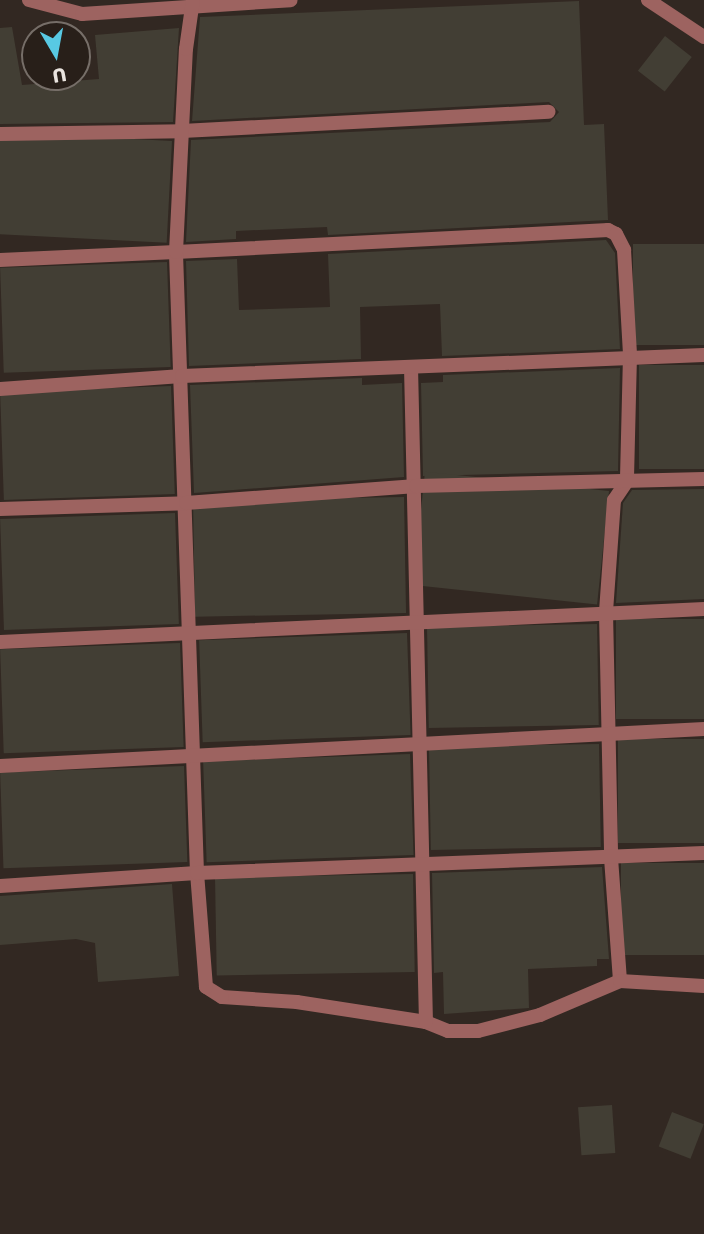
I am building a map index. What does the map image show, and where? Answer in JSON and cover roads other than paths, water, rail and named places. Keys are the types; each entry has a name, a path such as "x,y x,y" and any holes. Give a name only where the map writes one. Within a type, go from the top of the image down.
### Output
{"street":[{"path":"39,1 82,14 193,4 291,0"},
{"path":"648,0 704,37"},
{"path":"193,4 182,131 176,253 191,632 197,873 206,987 222,998 297,1002 426,1022 448,1031 501,1027 620,981 704,986"},
{"path":"0,134 182,131 549,112"},
{"path":"0,260 608,230 616,234 624,250 630,355 627,481 614,500 606,612 611,858 620,981"},
{"path":"0,389 182,376 630,355 704,355"},
{"path":"411,367 420,621 426,1022"},
{"path":"0,509 186,503 416,486 704,479"},
{"path":"0,642 704,609"},
{"path":"0,766 704,729"},
{"path":"0,886 197,873 704,853"}]}
